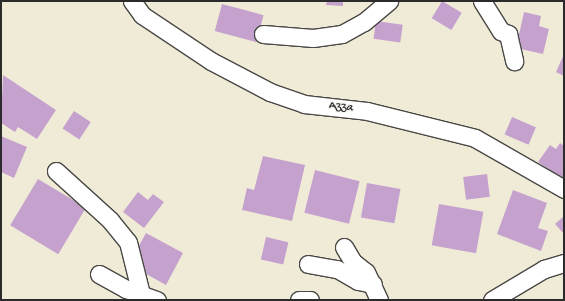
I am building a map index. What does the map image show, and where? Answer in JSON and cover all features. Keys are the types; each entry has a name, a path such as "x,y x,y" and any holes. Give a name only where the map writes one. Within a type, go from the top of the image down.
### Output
{"street":[{"name":"Azza","path":"132,1 142,15 211,62 270,92 304,104 367,111 475,138 564,189"},
{"path":"263,34 313,38 342,34 364,22 389,1"},
{"path":"482,1 501,31 508,34 514,61"},
{"path":"56,172 110,220 128,242 149,297"},
{"path":"344,247 353,262 366,272 373,284 379,300"},
{"path":"492,300 544,269 564,263"},
{"path":"308,264 337,269 358,281 373,284"},
{"path":"99,274 126,289 149,297"},
{"path":"299,300 310,300"}],"building":[{"path":"327,1 343,1 343,6 326,5"},
{"path":"442,1 462,13 451,30 432,18"},
{"path":"222,4 264,15 256,42 215,31"},
{"path":"524,12 541,16 539,26 549,29 543,54 516,48"},
{"path":"376,21 403,25 400,43 373,39"},
{"path":"564,54 564,76 556,72"},
{"path":"3,75 56,110 37,139 18,127 15,132 1,123"},
{"path":"74,111 91,122 79,140 63,129"},
{"path":"512,117 536,127 529,145 505,134"},
{"path":"1,136 27,147 14,178 1,172"},
{"path":"560,143 564,146 564,180 538,162 550,145 556,149"},
{"path":"263,156 305,165 292,221 242,210 247,188 254,190"},
{"path":"315,170 360,181 349,224 304,213"},
{"path":"487,174 490,197 466,200 463,177"},
{"path":"38,179 86,208 58,254 10,225"},
{"path":"367,183 400,189 394,223 361,217"},
{"path":"513,190 547,203 538,228 548,231 541,251 497,234"},
{"path":"138,192 148,200 153,194 164,202 144,228 123,212"},
{"path":"439,204 483,212 476,253 432,245"},
{"path":"564,216 564,234 555,224"},
{"path":"146,233 183,253 166,285 137,269 143,258 135,253"},
{"path":"266,237 288,242 283,265 261,259"}]}
